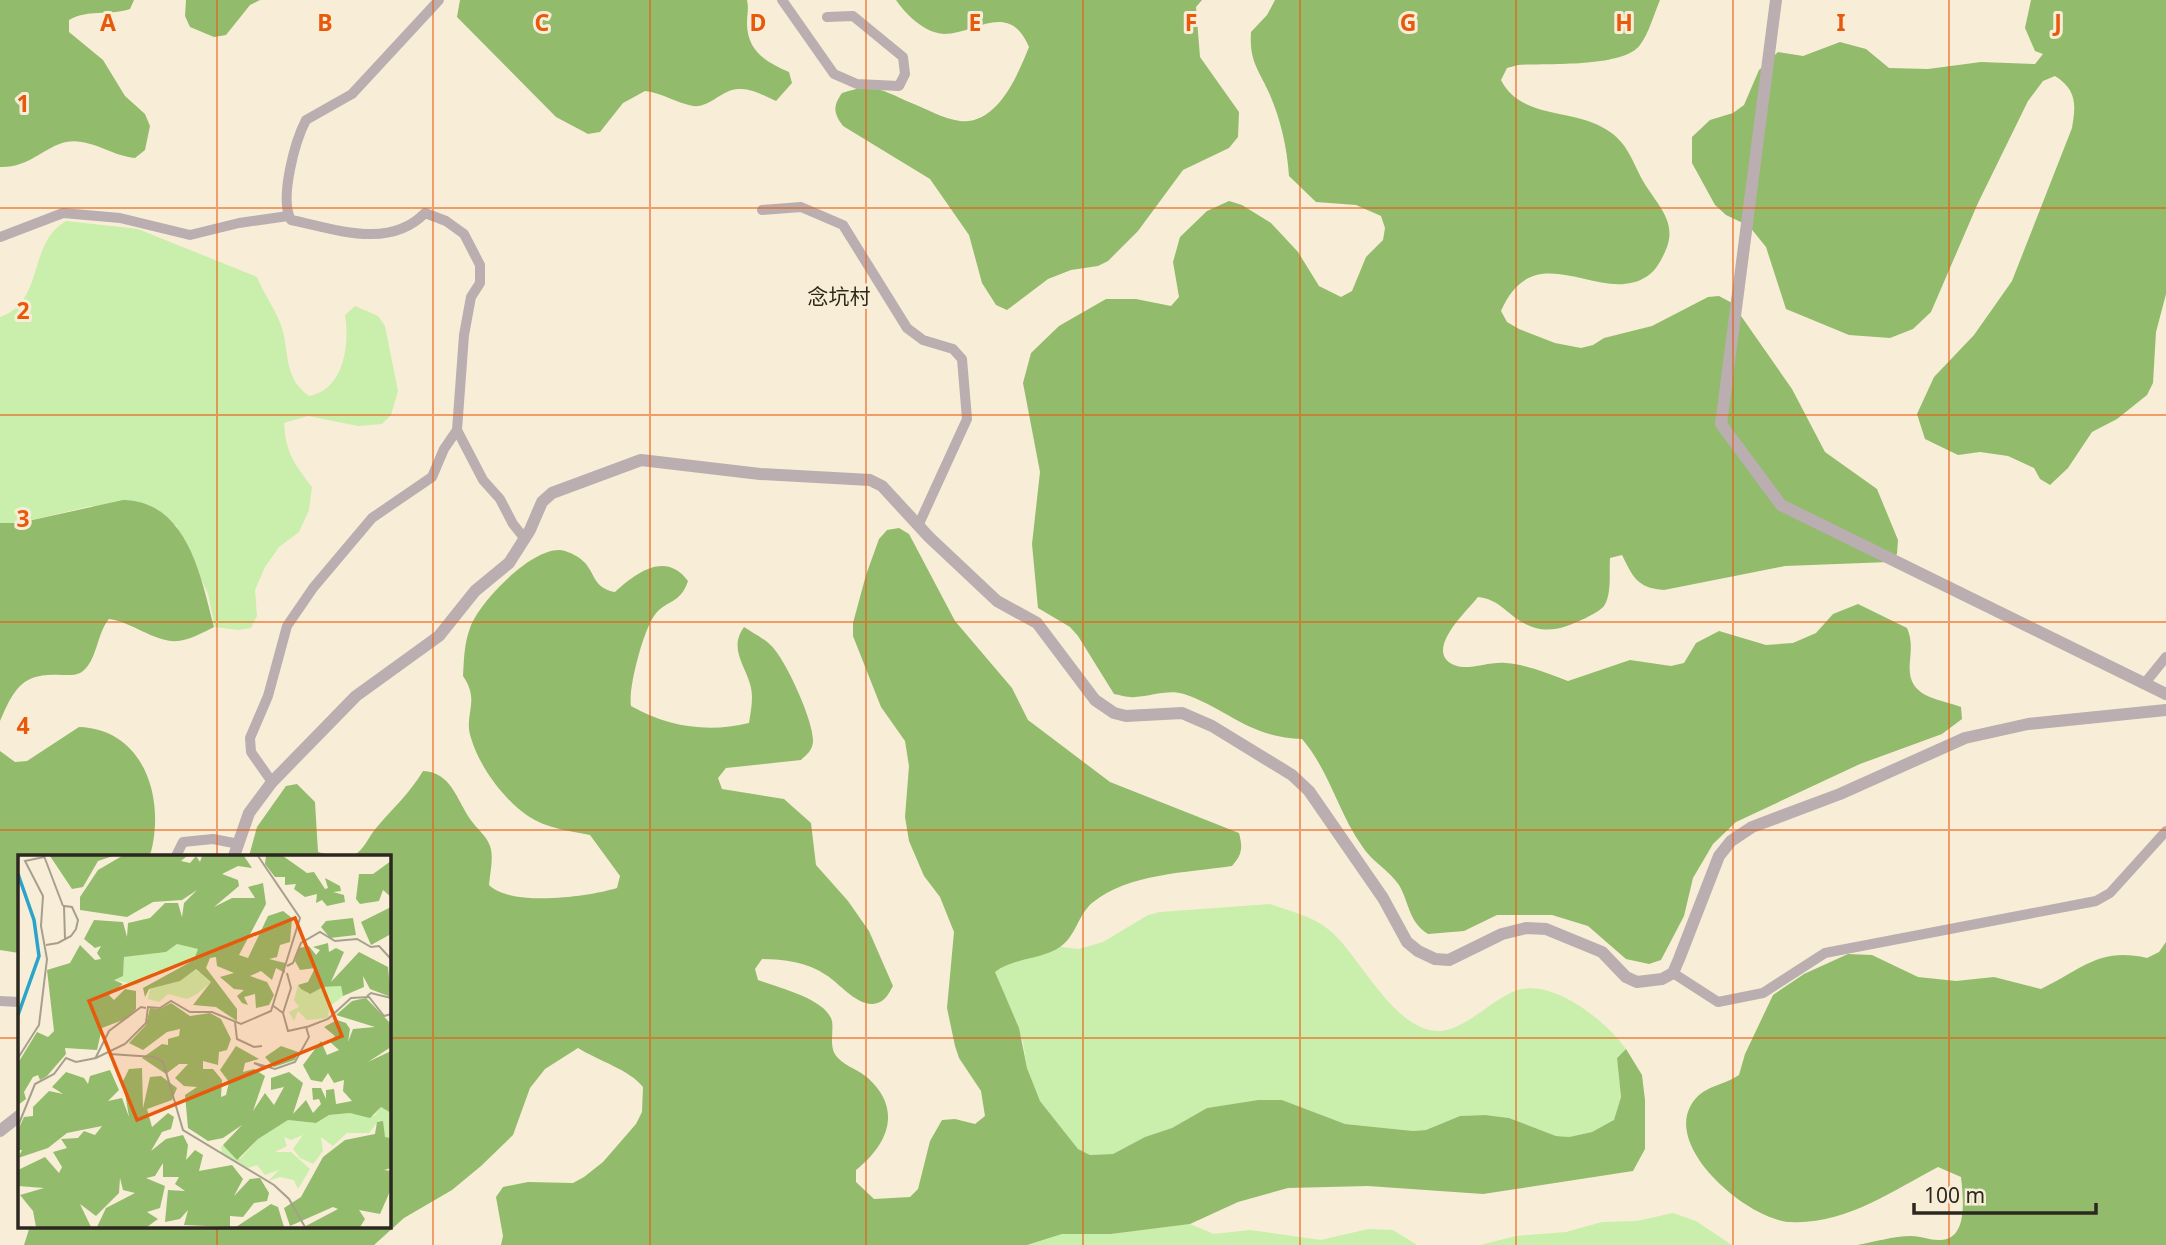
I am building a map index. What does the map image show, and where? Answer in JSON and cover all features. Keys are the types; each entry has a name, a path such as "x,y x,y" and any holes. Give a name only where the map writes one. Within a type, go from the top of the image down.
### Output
{"street":[{"path":"272,782 251,752 250,738 268,696 287,626 313,588 372,518 432,477 444,449 457,430 464,335 471,297 480,283 480,265 464,234 446,221 425,213 413,225 377,237 291,220 286,211 293,155 306,120 352,94 439,0"},
{"path":"782,0 834,74 857,84 899,86 905,74 903,57 853,16 827,17"},
{"path":"1776,0 1721,424 1781,505 2166,694"},
{"path":"762,210 801,206 843,225 907,328 923,340 953,349 962,359 967,419 918,526"},
{"path":"0,237 63,213 120,218 190,235 239,223 288,216"},
{"path":"457,430 483,480 500,499 513,524 525,538"},
{"path":"176,855 183,842 214,839 237,850 249,813 272,782 356,696 439,636 475,591 509,563 525,538 542,502 552,493 641,460 760,474 870,480 881,486 918,526 997,601 1037,623 1095,700 1126,716 1182,713 1212,726 1292,775 1309,791 1383,898 1407,942 1435,959 1449,960 1502,934 1526,929 1546,929 1602,952 1626,977 1637,982 1651,982 1673,973 1718,856 1731,841 1752,827 1840,794 1965,738 2028,724 2166,710"},
{"path":"2145,683 2166,657"},
{"path":"1673,973 1718,1002 1763,993 1825,953 2096,901 2110,894 2166,831"},
{"path":"0,1001 18,1002"},
{"path":"0,1131 18,1117"}],"green space":[{"path":"0,0 134,0 130,9 83,15 69,20 69,32 103,60 125,96 145,114 150,126 145,150 135,158 92,144 66,142 28,161 0,167"},
{"path":"186,0 260,0 250,5 226,35 214,37 190,27 185,16"},
{"path":"460,0 747,0 750,41 759,54 789,72 792,83 776,101 753,91 739,89 699,106 687,105 645,91 623,103 600,132 588,134 556,117 457,17"},
{"path":"896,0 1202,0 1196,7 1200,57 1239,112 1238,137 1229,148 1183,170 1138,231 1108,261 1048,279 1007,310 996,305 982,283 969,235 930,179 843,126 835,110 842,93 873,88 947,118 973,120 985,115 1005,96 1029,47 1021,33 1012,25 1002,22 956,33 937,33 917,22"},
{"path":"1275,0 1660,0 1643,40 1631,52 1601,61 1518,65 1507,68 1501,80 1521,102 1594,123 1620,141 1665,214 1669,241 1665,252 1649,275 1628,284 1608,284 1549,274 1531,277 1515,288 1501,311 1507,322 1519,329 1555,343 1581,348 1604,338 1652,326 1708,297 1719,296 1732,303 1792,389 1825,452 1877,489 1898,540 1897,554 1889,562 1785,566 1664,590 1648,587 1637,580 1622,555 1610,558 1607,601 1598,611 1586,618 1561,628 1545,630 1529,626 1496,603 1478,597 1450,632 1443,652 1447,660 1457,666 1514,664 1568,681 1630,660 1671,666 1684,663 1696,643 1719,631 1766,645 1793,643 1816,633 1833,614 1858,604 1907,628 1911,644 1910,673 1917,689 1932,698 1961,707 1962,719 1942,734 1860,764 1736,822 1713,844 1693,878 1684,916 1661,960 1649,964 1626,959 1588,926 1552,915 1497,915 1464,931 1428,934 1413,918 1399,885 1362,846 1319,764 1302,739 1268,734 1184,694 1166,692 1133,697 1114,694 1078,636 1070,627 1038,608 1032,544 1040,472 1023,383 1031,353 1059,326 1106,299 1136,299 1171,306 1179,297 1173,262 1180,237 1207,211 1229,201 1242,205 1271,223 1298,252 1319,286 1341,297 1352,291 1366,257 1383,240 1385,228 1381,216 1356,205 1316,202 1289,176 1280,124 1256,65 1251,42 1251,32 1267,15"},
{"path":"2031,0 2166,0 2166,294 2156,332 2153,383 2147,395 2117,419 2092,432 2068,468 2050,485 2040,479 2034,468 2008,456 1980,452 1958,455 1925,439 1917,414 1934,377 1974,335 2012,281 2072,128 2073,99 2062,81 2055,76 2043,81 2028,101 1978,203 1931,312 1913,329 1890,338 1849,335 1786,309 1766,247 1749,226 1726,215 1715,205 1692,163 1692,137 1710,120 1733,113 1744,105 1759,70 1778,52 1803,56 1840,42 1866,49 1889,68 1928,69 1981,62 2035,64 2043,54 2035,51 2025,28"},
{"path":"66,221 138,229 257,277 281,325 292,375 309,396 330,385 342,364 346,339 345,315 355,306 378,316 385,326 398,391 391,415 382,424 358,426 308,416 284,423 292,458 312,487 309,510 299,532 279,547 265,567 255,590 257,616 251,628 238,630 215,627 208,594 176,525 91,506 19,523 0,523 0,317 24,299 46,243 54,231"},
{"path":"123,500 145,504 163,513 177,528 197,566 214,627 197,636 169,641 109,619 88,666 83,671 75,674 37,676 28,680 15,692 0,721 0,523 19,523"},
{"path":"899,528 909,534 955,621 1012,688 1028,720 1110,782 1239,833 1241,851 1232,866 1140,880 1107,893 1083,913 1070,937 1060,947 995,972 1019,1028 1027,1068 1040,1101 1078,1149 1090,1155 1113,1154 1145,1137 1172,1128 1207,1108 1258,1100 1282,1100 1345,1124 1413,1131 1426,1130 1460,1116 1485,1115 1509,1118 1556,1136 1569,1137 1592,1132 1614,1120 1621,1097 1617,1058 1626,1049 1642,1075 1645,1100 1645,1149 1633,1171 1483,1194 1368,1186 1288,1188 1238,1202 1190,1224 1111,1234 1062,1234 1027,1245 501,1245 503,1236 496,1197 503,1187 528,1182 573,1183 603,1162 636,1124 642,1112 643,1087 637,1081 622,1070 578,1048 545,1069 530,1088 513,1135 481,1166 452,1190 404,1218 374,1245 24,1245 29,1228 390,1228 390,855 354,855 423,771 440,776 447,782 486,839 492,855 489,885 500,892 532,898 570,897 617,888 620,876 590,835 542,823 528,816 510,801 486,771 469,730 471,693 463,676 465,646 475,617 496,590 524,565 553,551 565,551 576,556 589,568 600,585 615,592 642,572 661,566 679,572 688,581 681,594 654,616 641,647 634,674 631,706 645,713 674,723 703,728 749,723 751,689 738,649 744,627 772,646 787,668 809,721 813,742 810,750 801,760 726,768 718,778 722,789 784,799 811,823 816,865 848,901 869,931 893,986 883,1000 873,1004 860,1001 826,975 803,964 762,959 755,969 758,980 811,1000 828,1013 832,1021 832,1045 835,1054 869,1079 886,1103 887,1127 883,1139 856,1170 856,1182 874,1199 910,1197 918,1189 930,1141 942,1120 955,1119 975,1124 985,1116 981,1091 959,1058 947,1008 954,932 940,897 924,876 909,841 905,817 909,766 905,741 881,707 853,636 853,623 866,575 879,539 887,530"},
{"path":"79,727 101,731 120,740 134,753 145,770 152,789 155,831 149,855 18,855 18,953 0,950 0,751 15,762 27,761"},
{"path":"297,784 315,802 318,852 330,855 249,855 257,827 286,786"},
{"path":"1270,904 1322,924 1340,941 1392,1006 1423,1028 1440,1031 1459,1026 1506,995 1530,988 1545,990 1577,1004 1605,1026 1626,1049 1617,1058 1621,1097 1614,1121 1592,1132 1569,1137 1556,1136 1509,1118 1485,1115 1460,1116 1426,1130 1413,1131 1345,1124 1282,1100 1258,1100 1207,1108 1172,1128 1145,1137 1113,1154 1090,1155 1078,1149 1040,1101 1027,1068 1023,1042 995,972 1005,965 1061,947 1079,949 1103,942 1148,915 1160,912"},
{"path":"2166,942 2166,1245 1857,1245 1904,1236 1935,1240 1949,1238 1960,1226 1962,1216 1961,1177 1938,1167 1849,1212 1830,1218 1790,1222 1773,1218 1734,1196 1715,1180 1690,1142 1686,1123 1691,1105 1707,1090 1739,1075 1745,1054 1773,995 1804,974 1848,954 1872,955 1918,977 1956,981 1994,977 2041,989 2103,958 2130,955 2147,958 2159,952"},
{"path":"1673,1213 1696,1221 1732,1245 1480,1245 1516,1236 1566,1232 1602,1222 1637,1221"},
{"path":"1190,1224 1214,1234 1250,1230 1321,1240 1368,1229 1393,1230 1417,1245 1027,1245 1062,1234 1111,1234"}],"district":[{"name":"念坑村","path":"839,297"}]}
